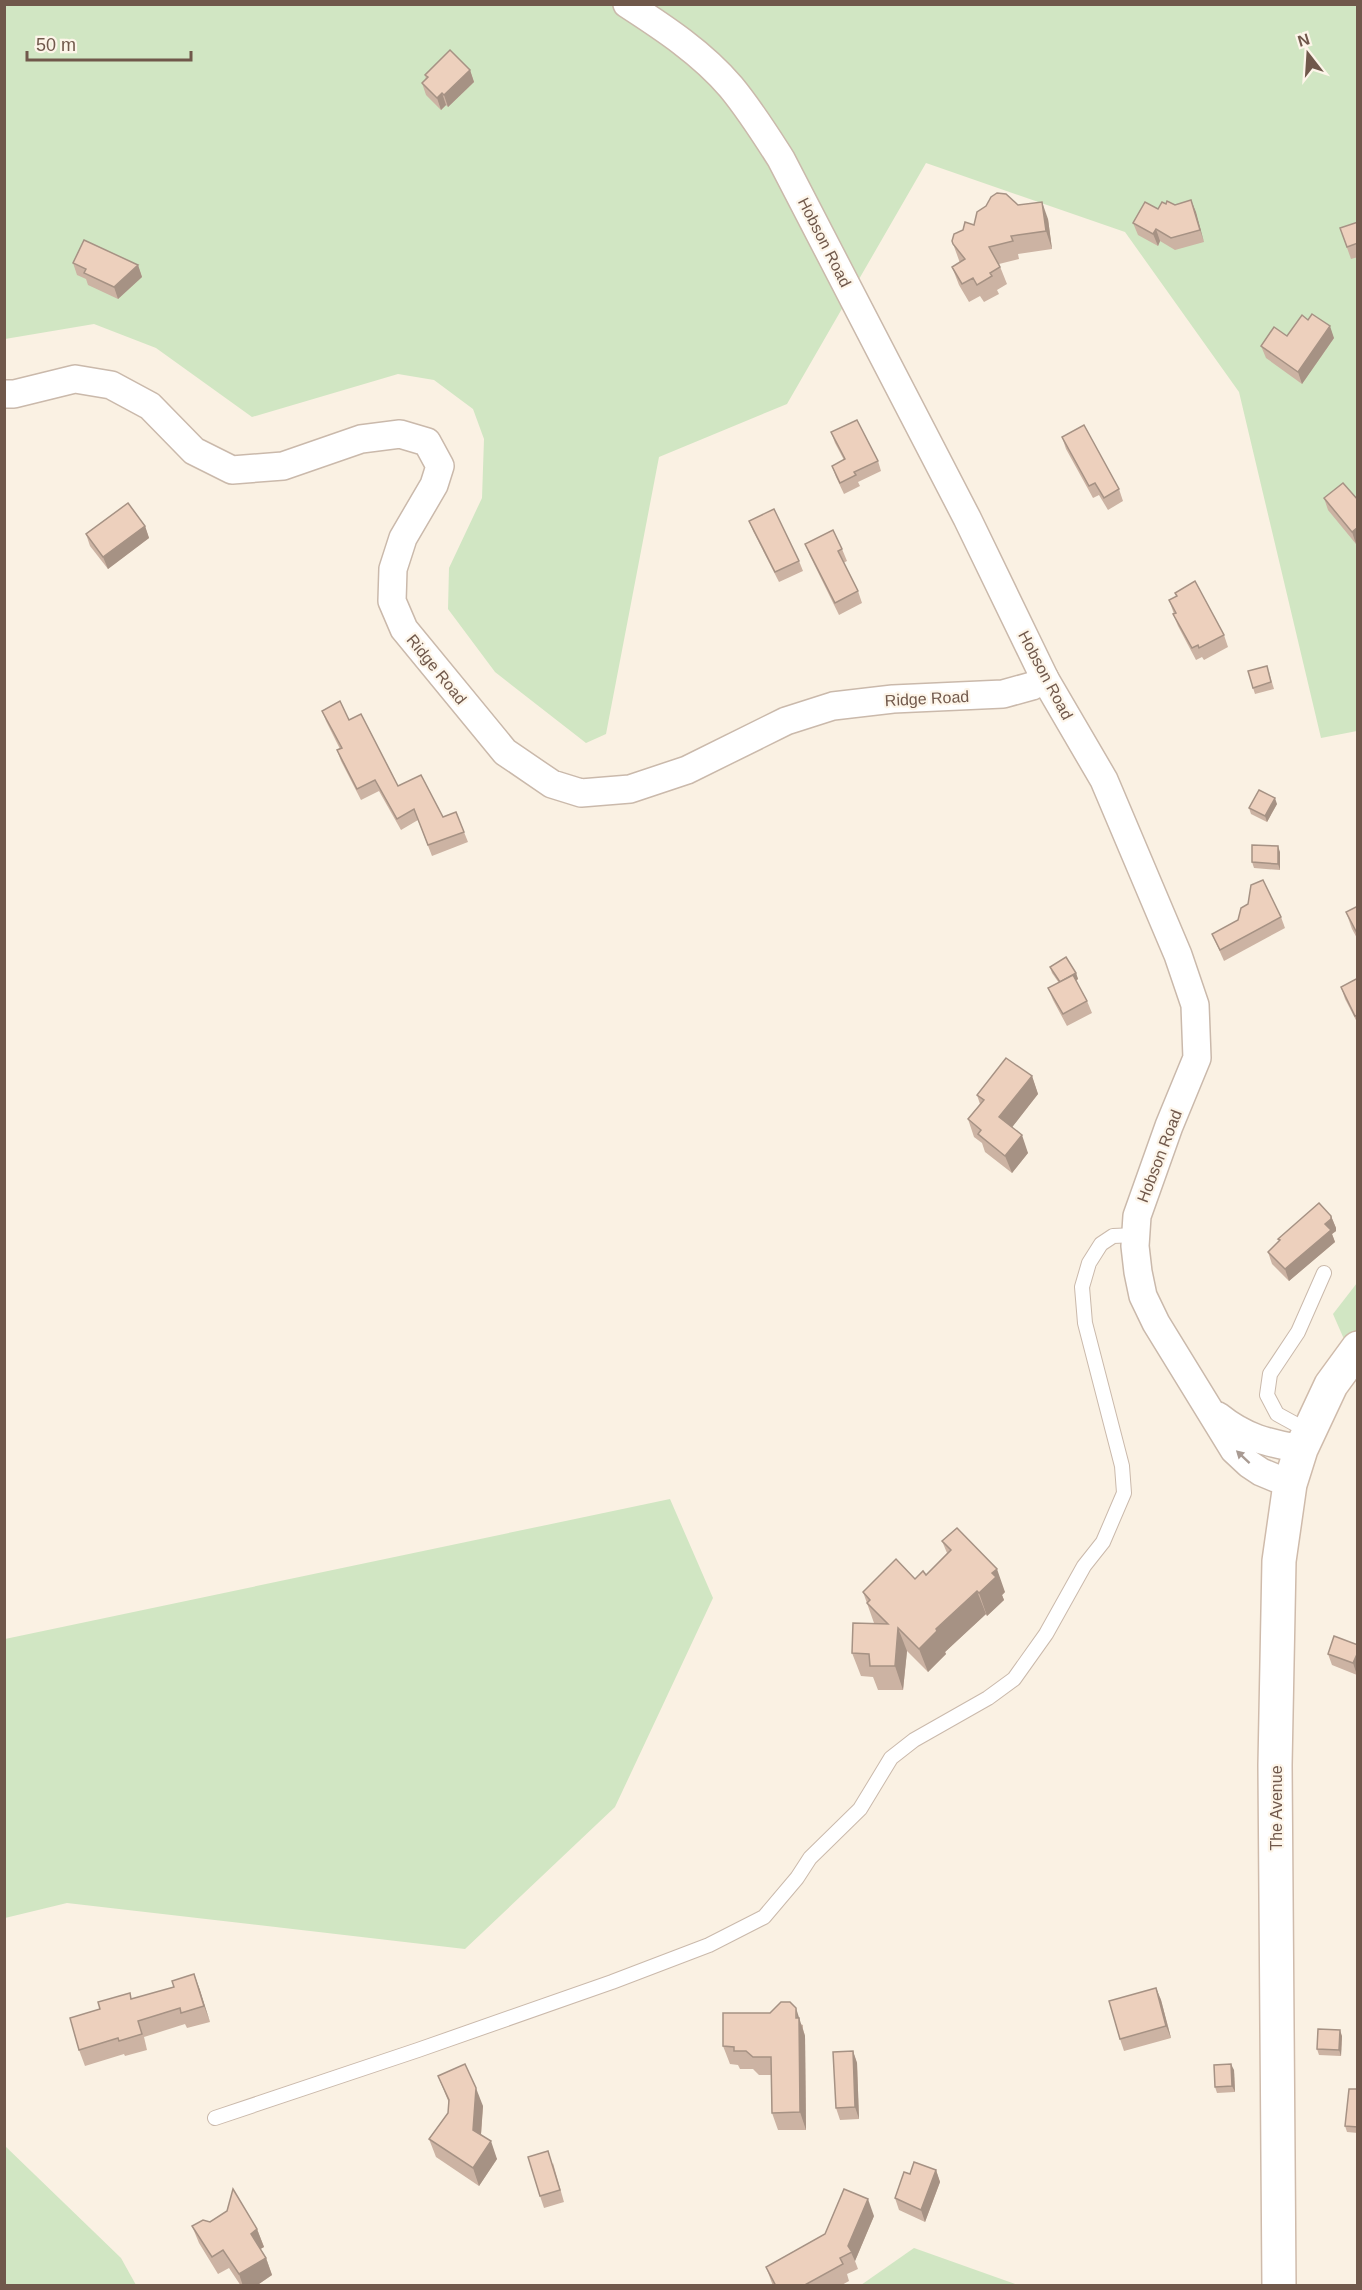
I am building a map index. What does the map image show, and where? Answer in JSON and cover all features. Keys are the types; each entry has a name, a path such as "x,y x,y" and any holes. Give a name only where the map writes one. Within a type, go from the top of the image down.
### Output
{"street":[{"name":"Hobson Road","path":"627,4 680,40 706,61 730,86 781,159 968,518 1045,679 1104,780 1178,955 1196,1005 1197,1058 1145,1189 1137,1216 1138,1272 1143,1296 1170,1347 1234,1450 1249,1464 1290,1484"},
{"name":"Ridge Road","path":"4,394 14,394 75,379 111,385 150,406 194,451 232,470 283,466 361,439 400,434 427,442 440,466 434,485 403,538 393,569 392,601 404,629 505,752 552,784 580,793 630,789 687,770 786,721 833,706 893,699 1003,694 1032,686 1045,679"},
{"name":"The Avenue","path":"1279,2286 1275,1765 1279,1561 1290,1484 1304,1440 1331,1385 1358,1348"},
{"name":"Hobson Road","path":"1212,1412 1233,1429 1251,1438 1304,1440"}],"lane":[{"path":"215,2118 612,1982 709,1945 764,1917 797,1878 810,1858 860,1809 891,1758 914,1740 988,1698 1014,1679 1046,1634 1084,1566 1103,1542 1124,1493 1122,1466 1085,1323 1082,1287 1089,1263 1101,1244 1113,1236 1136,1235"},
{"path":"1304,1440 1277,1414 1267,1395 1270,1374 1298,1332 1324,1273"}],"green space":[{"path":"5,5 1357,5 1357,731 1321,738 1239,392 1125,232 926,163 787,404 659,457 606,734 586,743 495,672 448,609 449,568 482,498 484,439 473,409 434,380 398,374 252,417 156,348 94,324 5,339"},
{"path":"1357,1283 1357,1369 1333,1314"},
{"path":"670,1499 713,1598 615,1807 465,1949 67,1903 5,1918 5,1639"},
{"path":"4,2145 121,2258 136,2285 5,2285"},
{"path":"914,2248 1018,2285 861,2285"}],"building":[{"path":"450,50 470,70 444,95 442,93 437,98 422,83 428,77 425,75"},
{"path":"997,193 1006,194 1018,205 1042,202 1046,231 1011,236 1013,241 989,247 1000,267 990,273 992,276 977,285 973,278 962,284 952,267 965,259 953,244 954,234 963,230 965,222 974,225 977,212 986,206 991,197"},
{"path":"1191,200 1200,230 1171,238 1156,229 1153,234 1133,223 1145,202 1158,209 1162,202 1166,204 1167,201 1175,205"},
{"path":"1358,222 1358,243 1347,247 1340,228"},
{"path":"84,240 138,265 114,287 84,273 86,269 73,263"},
{"path":"1312,314 1330,326 1298,372 1261,346 1274,327 1287,336 1302,315 1308,320"},
{"path":"857,420 878,461 854,472 856,475 840,483 832,466 845,459 831,432"},
{"path":"1084,425 1119,489 1104,498 1095,483 1089,486 1062,437"},
{"path":"1343,483 1358,500 1358,527 1352,532 1324,498"},
{"path":"128,503 145,526 103,557 86,534"},
{"path":"774,509 799,561 775,572 749,521"},
{"path":"833,530 842,549 838,551 858,591 835,603 805,544"},
{"path":"1195,581 1224,635 1199,648 1198,645 1192,648 1173,614 1176,613 1169,600 1177,596 1175,593"},
{"path":"1267,666 1271,682 1253,688 1248,671"},
{"path":"340,701 349,720 361,714 398,786 421,775 443,817 456,812 464,832 428,845 414,809 397,819 375,780 357,789 337,750 342,748 322,711"},
{"path":"1259,790 1275,798 1265,816 1249,808"},
{"path":"1252,845 1278,846 1278,864 1252,862"},
{"path":"1263,880 1281,917 1220,950 1212,934 1238,920 1241,908 1248,904 1251,885"},
{"path":"1358,906 1358,935 1346,912"},
{"path":"1066,957 1076,973 1060,982 1050,967"},
{"path":"1073,975 1087,1001 1063,1014 1048,988"},
{"path":"1358,978 1358,1015 1355,1016 1341,987"},
{"path":"1006,1058 1032,1076 999,1117 1022,1135 1005,1156 978,1134 981,1130 968,1119 984,1100 977,1095"},
{"path":"1319,1203 1331,1216 1325,1224 1331,1230 1285,1269 1268,1252 1280,1240 1278,1239"},
{"path":"957,1528 997,1569 992,1573 996,1577 979,1593 977,1591 936,1629 937,1631 919,1649 898,1628 895,1666 870,1666 869,1654 852,1653 853,1623 888,1624 867,1603 870,1600 863,1592 896,1559 915,1579 923,1571 926,1575 951,1550 942,1541"},
{"path":"1334,1636 1358,1645 1358,1652 1353,1663 1328,1654"},
{"path":"194,1974 204,2006 181,2013 180,2008 138,2021 142,2034 119,2041 118,2038 79,2050 70,2018 100,2009 98,2002 130,1993 131,1999 174,1987 172,1981"},
{"path":"1156,1988 1166,2026 1120,2039 1109,2001"},
{"path":"781,2002 790,2002 796,2008 796,2018 799,2018 800,2112 772,2113 771,2057 753,2057 746,2051 734,2051 734,2047 723,2046 723,2013 770,2013"},
{"path":"1318,2029 1340,2030 1339,2050 1317,2049"},
{"path":"853,2051 855,2107 836,2108 833,2052"},
{"path":"465,2064 476,2088 473,2130 491,2141 473,2168 429,2139 448,2113 449,2100 438,2076"},
{"path":"1231,2064 1232,2086 1215,2087 1214,2065"},
{"path":"1349,2089 1358,2089 1358,2127 1345,2126"},
{"path":"548,2151 560,2190 540,2196 528,2157"},
{"path":"914,2162 936,2170 921,2210 895,2198 904,2172 910,2174"},
{"path":"233,2189 257,2229 251,2234 266,2258 239,2274 223,2250 212,2257 192,2226 203,2220 210,2222 227,2211"},
{"path":"844,2189 868,2199 848,2246 852,2252 840,2258 843,2264 803,2286 776,2286 766,2267 825,2234"}]}
